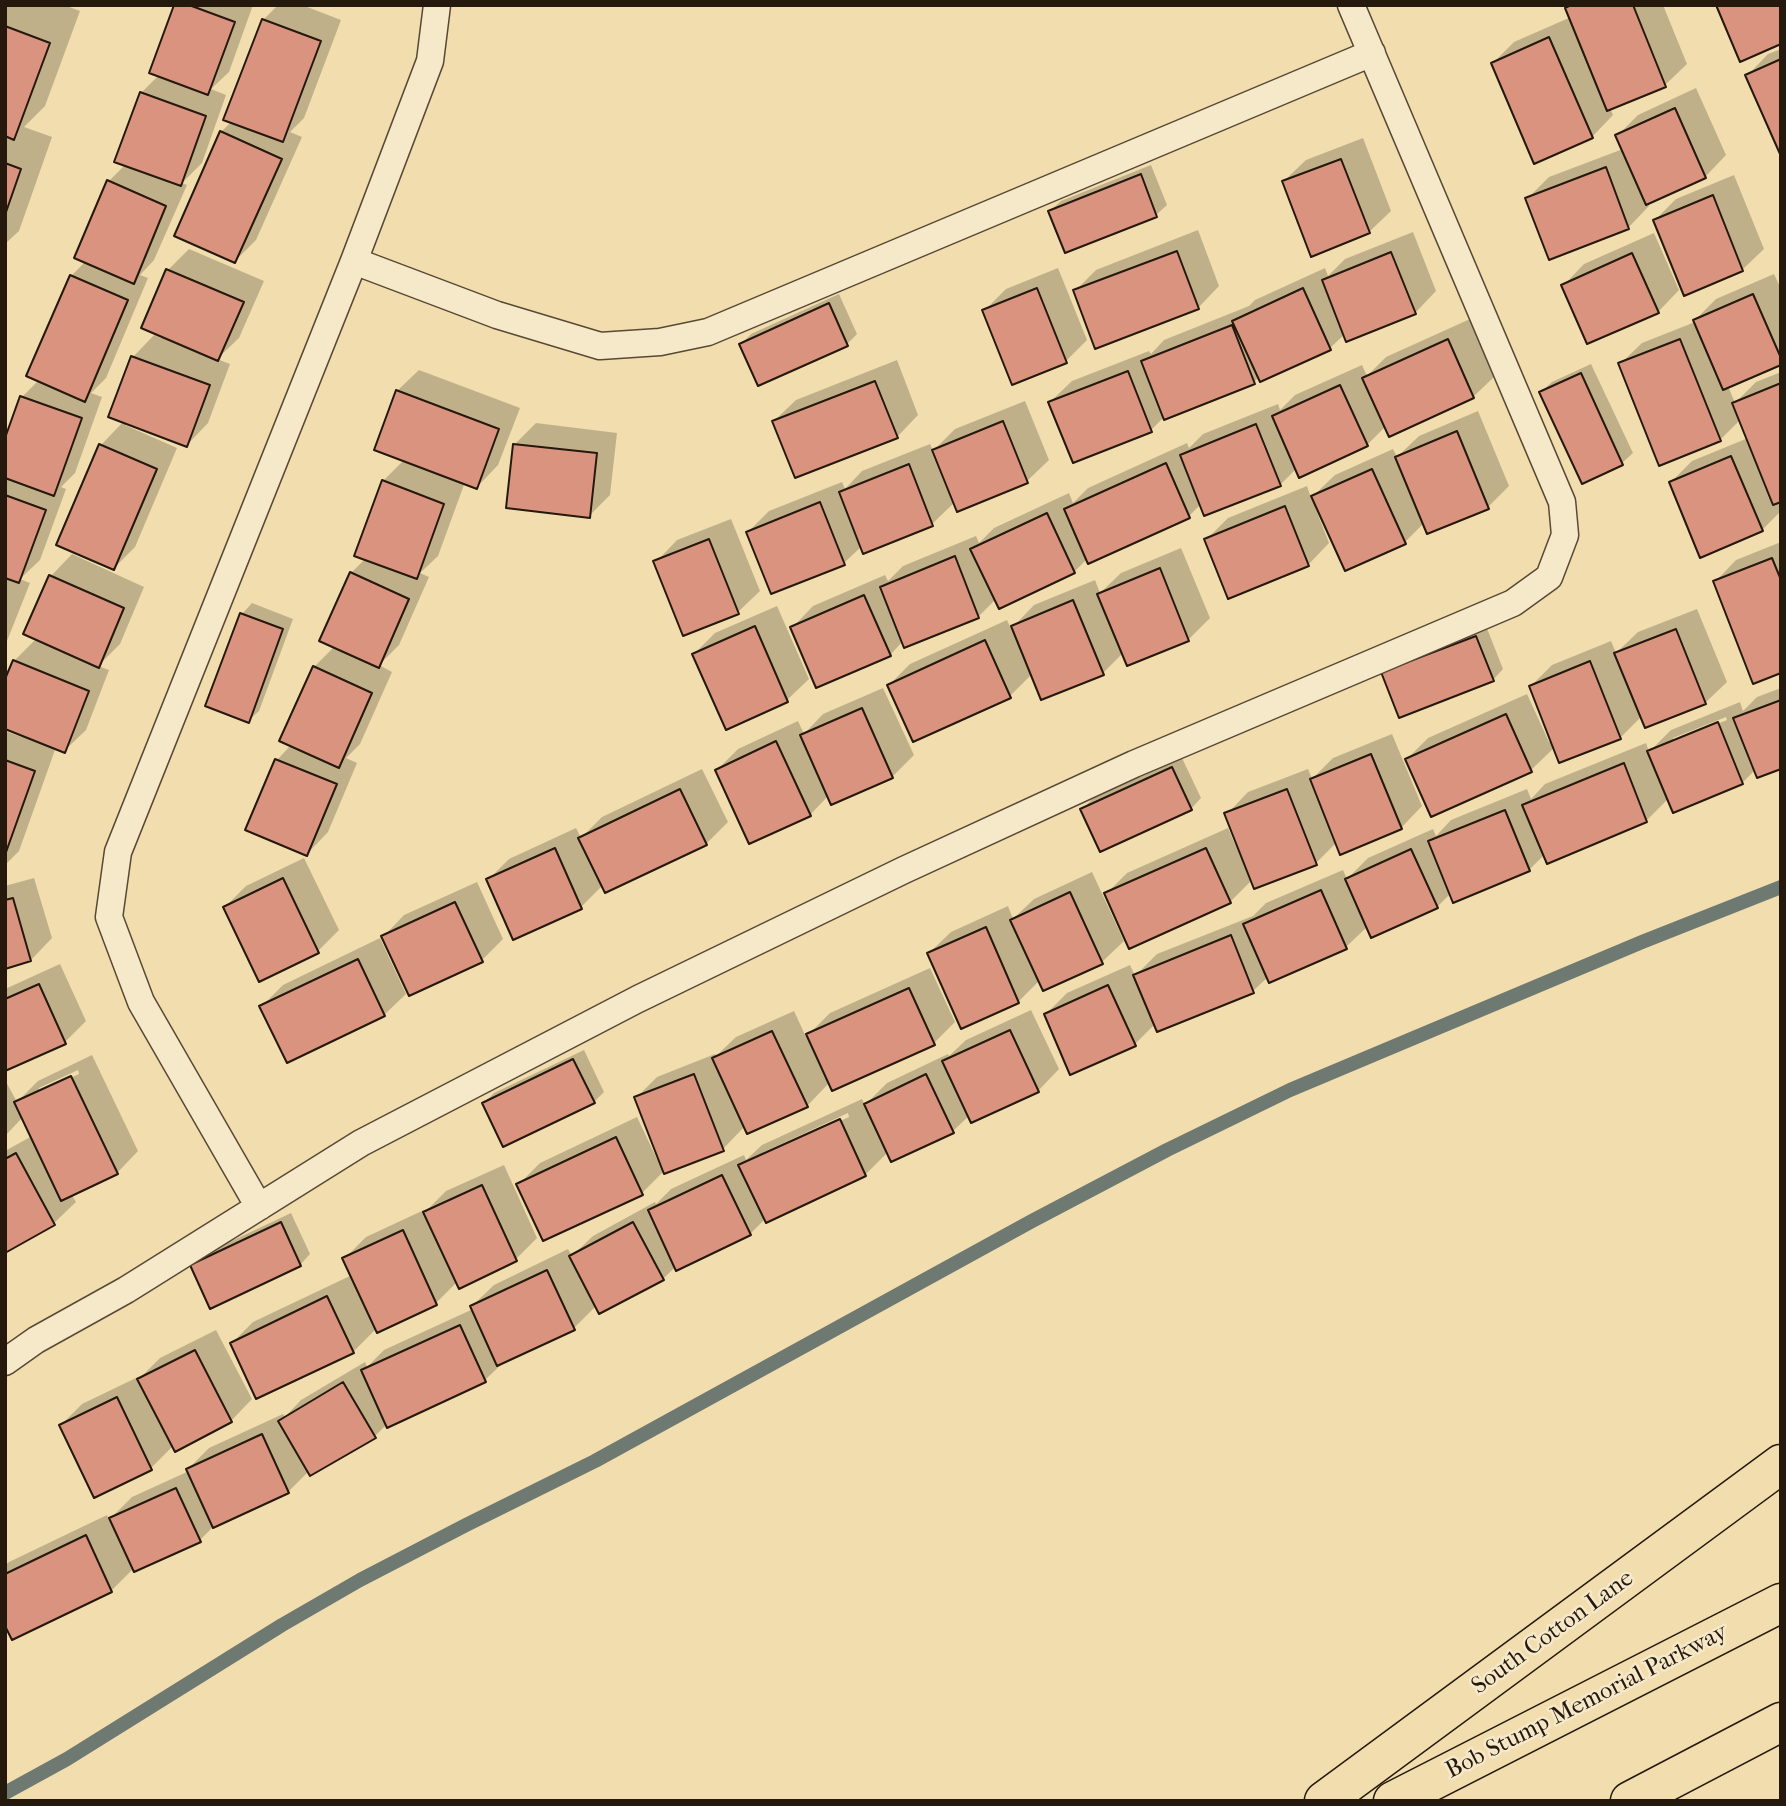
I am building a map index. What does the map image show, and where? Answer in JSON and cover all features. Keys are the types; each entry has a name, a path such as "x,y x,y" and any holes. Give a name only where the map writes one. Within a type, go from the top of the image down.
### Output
{"main road":[{"name":"South Cotton Lane","path":"1324,1801 1781,1464"},
{"name":"Bob Stump Memorial Parkway","path":"1393,1801 1781,1602"},
{"path":"1630,1801 1781,1722"}],"lane":[{"path":"259,1207 141,1002 109,917 118,852 354,261 430,61 437,5"},
{"path":"5,1362 36,1340 126,1290 360,1143 662,988 904,870 1134,764 1513,603 1549,577 1565,535 1562,502 1351,5"},
{"path":"354,261 498,315 600,346 660,342 708,332 1372,53"}],"building":[{"path":"174,5 189,5 235,22 208,95 149,73"},
{"path":"1571,5 1633,5 1666,87 1607,111 1565,8"},
{"path":"1716,5 1781,5 1781,44 1740,62"},
{"path":"262,19 321,41 283,142 223,120"},
{"path":"5,26 50,43 14,140 5,136"},
{"path":"1549,37 1593,138 1534,164 1491,63"},
{"path":"1781,59 1781,153 1780,154 1745,75"},
{"path":"140,92 206,116 181,186 114,162"},
{"path":"1675,108 1706,178 1646,205 1615,135"},
{"path":"220,131 282,159 235,263 174,236"},
{"path":"1341,159 1370,233 1311,257 1282,181"},
{"path":"5,163 21,169 5,215"},
{"path":"1606,167 1629,229 1549,260 1525,198"},
{"path":"1141,174 1157,217 1065,253 1048,211"},
{"path":"107,180 166,206 134,284 74,258"},
{"path":"1713,195 1743,271 1684,296 1653,220"},
{"path":"1177,251 1199,309 1095,349 1073,290"},
{"path":"1391,252 1416,314 1346,342 1322,280"},
{"path":"1632,253 1659,313 1587,344 1561,285"},
{"path":"166,269 244,302 218,361 141,328"},
{"path":"70,275 128,300 85,402 26,376"},
{"path":"1037,288 1067,363 1012,385 982,310"},
{"path":"1303,288 1331,350 1260,382 1232,321"},
{"path":"1753,294 1781,358 1781,365 1723,390 1693,320"},
{"path":"829,303 848,346 758,386 739,344"},
{"path":"1232,325 1255,384 1164,420 1141,361"},
{"path":"1448,339 1474,398 1389,437 1362,378"},
{"path":"1680,339 1721,441 1659,466 1618,363"},
{"path":"131,356 210,385 187,447 108,417"},
{"path":"1128,371 1152,432 1073,463 1048,402"},
{"path":"1581,373 1623,465 1582,484 1539,392"},
{"path":"875,381 898,438 795,478 772,421"},
{"path":"1781,383 1781,502 1773,505 1732,403"},
{"path":"1340,385 1368,446 1299,478 1272,416"},
{"path":"396,390 499,429 477,489 374,450"},
{"path":"20,396 82,418 54,496 5,478 5,438"},
{"path":"1003,421 1028,483 957,512 932,450"},
{"path":"1256,424 1281,486 1204,516 1180,455"},
{"path":"1457,431 1489,509 1427,534 1395,457"},
{"path":"99,444 157,469 114,570 56,545"},
{"path":"513,444 597,453 590,518 506,508"},
{"path":"1731,456 1763,531 1700,558 1669,482"},
{"path":"1166,463 1190,518 1088,564 1064,509"},
{"path":"909,464 933,526 863,554 839,492"},
{"path":"1372,469 1406,544 1345,571 1311,496"},
{"path":"382,480 444,504 417,579 354,556"},
{"path":"5,495 46,510 19,583 5,578"},
{"path":"820,502 845,565 771,594 746,532"},
{"path":"1285,506 1309,566 1228,599 1204,539"},
{"path":"1047,513 1075,573 999,609 970,549"},
{"path":"709,539 739,614 683,636 653,561"},
{"path":"955,556 979,618 904,648 880,587"},
{"path":"1772,558 1781,580 1781,673 1753,684 1713,581"},
{"path":"1160,568 1189,641 1127,666 1097,594"},
{"path":"350,572 409,599 379,668 319,641"},
{"path":"49,575 124,608 99,668 23,634"},
{"path":"864,595 891,656 816,688 790,627"},
{"path":"1073,600 1104,675 1041,700 1011,626"},
{"path":"240,613 283,629 249,723 205,706"},
{"path":"755,626 788,702 726,730 692,654"},
{"path":"1676,629 1706,704 1645,728 1614,653"},
{"path":"1476,636 1494,681 1399,718 1381,672"},
{"path":"985,640 1011,698 913,742 887,685"},
{"path":"13,660 89,691 65,753 5,729 5,679"},
{"path":"1590,661 1621,739 1559,763 1529,686"},
{"path":"313,666 372,693 339,768 279,741"},
{"path":"1781,700 1781,769 1757,778 1733,718"},
{"path":"862,708 893,778 831,805 800,735"},
{"path":"1506,714 1532,772 1431,817 1405,759"},
{"path":"1718,722 1743,784 1673,813 1647,751"},
{"path":"776,741 811,816 749,844 715,770"},
{"path":"1371,754 1402,829 1340,855 1310,779"},
{"path":"275,759 337,784 307,856 245,830"},
{"path":"5,760 35,771 5,855"},
{"path":"1624,763 1647,822 1547,864 1522,805"},
{"path":"1172,767 1192,810 1100,852 1080,809"},
{"path":"680,789 707,845 605,893 578,838"},
{"path":"1287,789 1317,865 1254,889 1224,813"},
{"path":"1505,810 1530,871 1453,903 1428,841"},
{"path":"555,848 582,909 513,940 486,879"},
{"path":"1206,848 1231,903 1129,949 1104,893"},
{"path":"1411,849 1438,908 1371,938 1345,879"},
{"path":"283,878 319,953 259,982 223,907"},
{"path":"1321,890 1347,949 1269,983 1243,924"},
{"path":"1070,892 1103,964 1043,991 1010,920"},
{"path":"13,898 31,961 5,969 5,900"},
{"path":"455,902 483,962 409,996 381,936"},
{"path":"986,927 1019,1003 961,1029 927,953"},
{"path":"1231,935 1254,993 1157,1032 1133,975"},
{"path":"358,959 385,1016 287,1063 259,1006"},
{"path":"39,984 66,1044 5,1071 5,999"},
{"path":"1108,985 1136,1046 1070,1075 1044,1014"},
{"path":"909,988 935,1045 832,1091 806,1034"},
{"path":"1010,1030 1039,1092 971,1123 942,1061"},
{"path":"772,1031 808,1107 747,1134 712,1058"},
{"path":"573,1059 595,1103 503,1147 482,1103"},
{"path":"694,1074 724,1151 664,1174 634,1097"},
{"path":"926,1074 954,1133 891,1162 864,1104"},
{"path":"71,1076 118,1174 61,1201 14,1102"},
{"path":"840,1119 866,1176 766,1223 738,1165"},
{"path":"616,1137 643,1195 543,1241 516,1184"},
{"path":"16,1153 55,1225 5,1253 5,1159"},
{"path":"722,1175 751,1235 676,1271 648,1210"},
{"path":"482,1185 517,1261 459,1289 423,1212"},
{"path":"281,1222 301,1266 210,1309 190,1265"},
{"path":"633,1222 664,1280 599,1314 569,1256"},
{"path":"403,1230 437,1305 377,1333 342,1258"},
{"path":"547,1270 575,1330 497,1366 470,1306"},
{"path":"327,1296 354,1353 256,1399 230,1343"},
{"path":"460,1325 486,1382 387,1428 361,1370"},
{"path":"195,1350 232,1422 175,1452 137,1379"},
{"path":"343,1382 376,1438 310,1476 278,1421"},
{"path":"117,1397 152,1470 94,1498 59,1425"},
{"path":"262,1434 289,1493 213,1528 186,1469"},
{"path":"176,1488 201,1542 134,1572 109,1518"},
{"path":"86,1535 112,1592 12,1640 5,1626 5,1574"}],"waterway":[{"path":"5,1793 67,1759 282,1625 360,1580 595,1461 1032,1221 1167,1150 1290,1090 1642,942 1781,887"}]}
